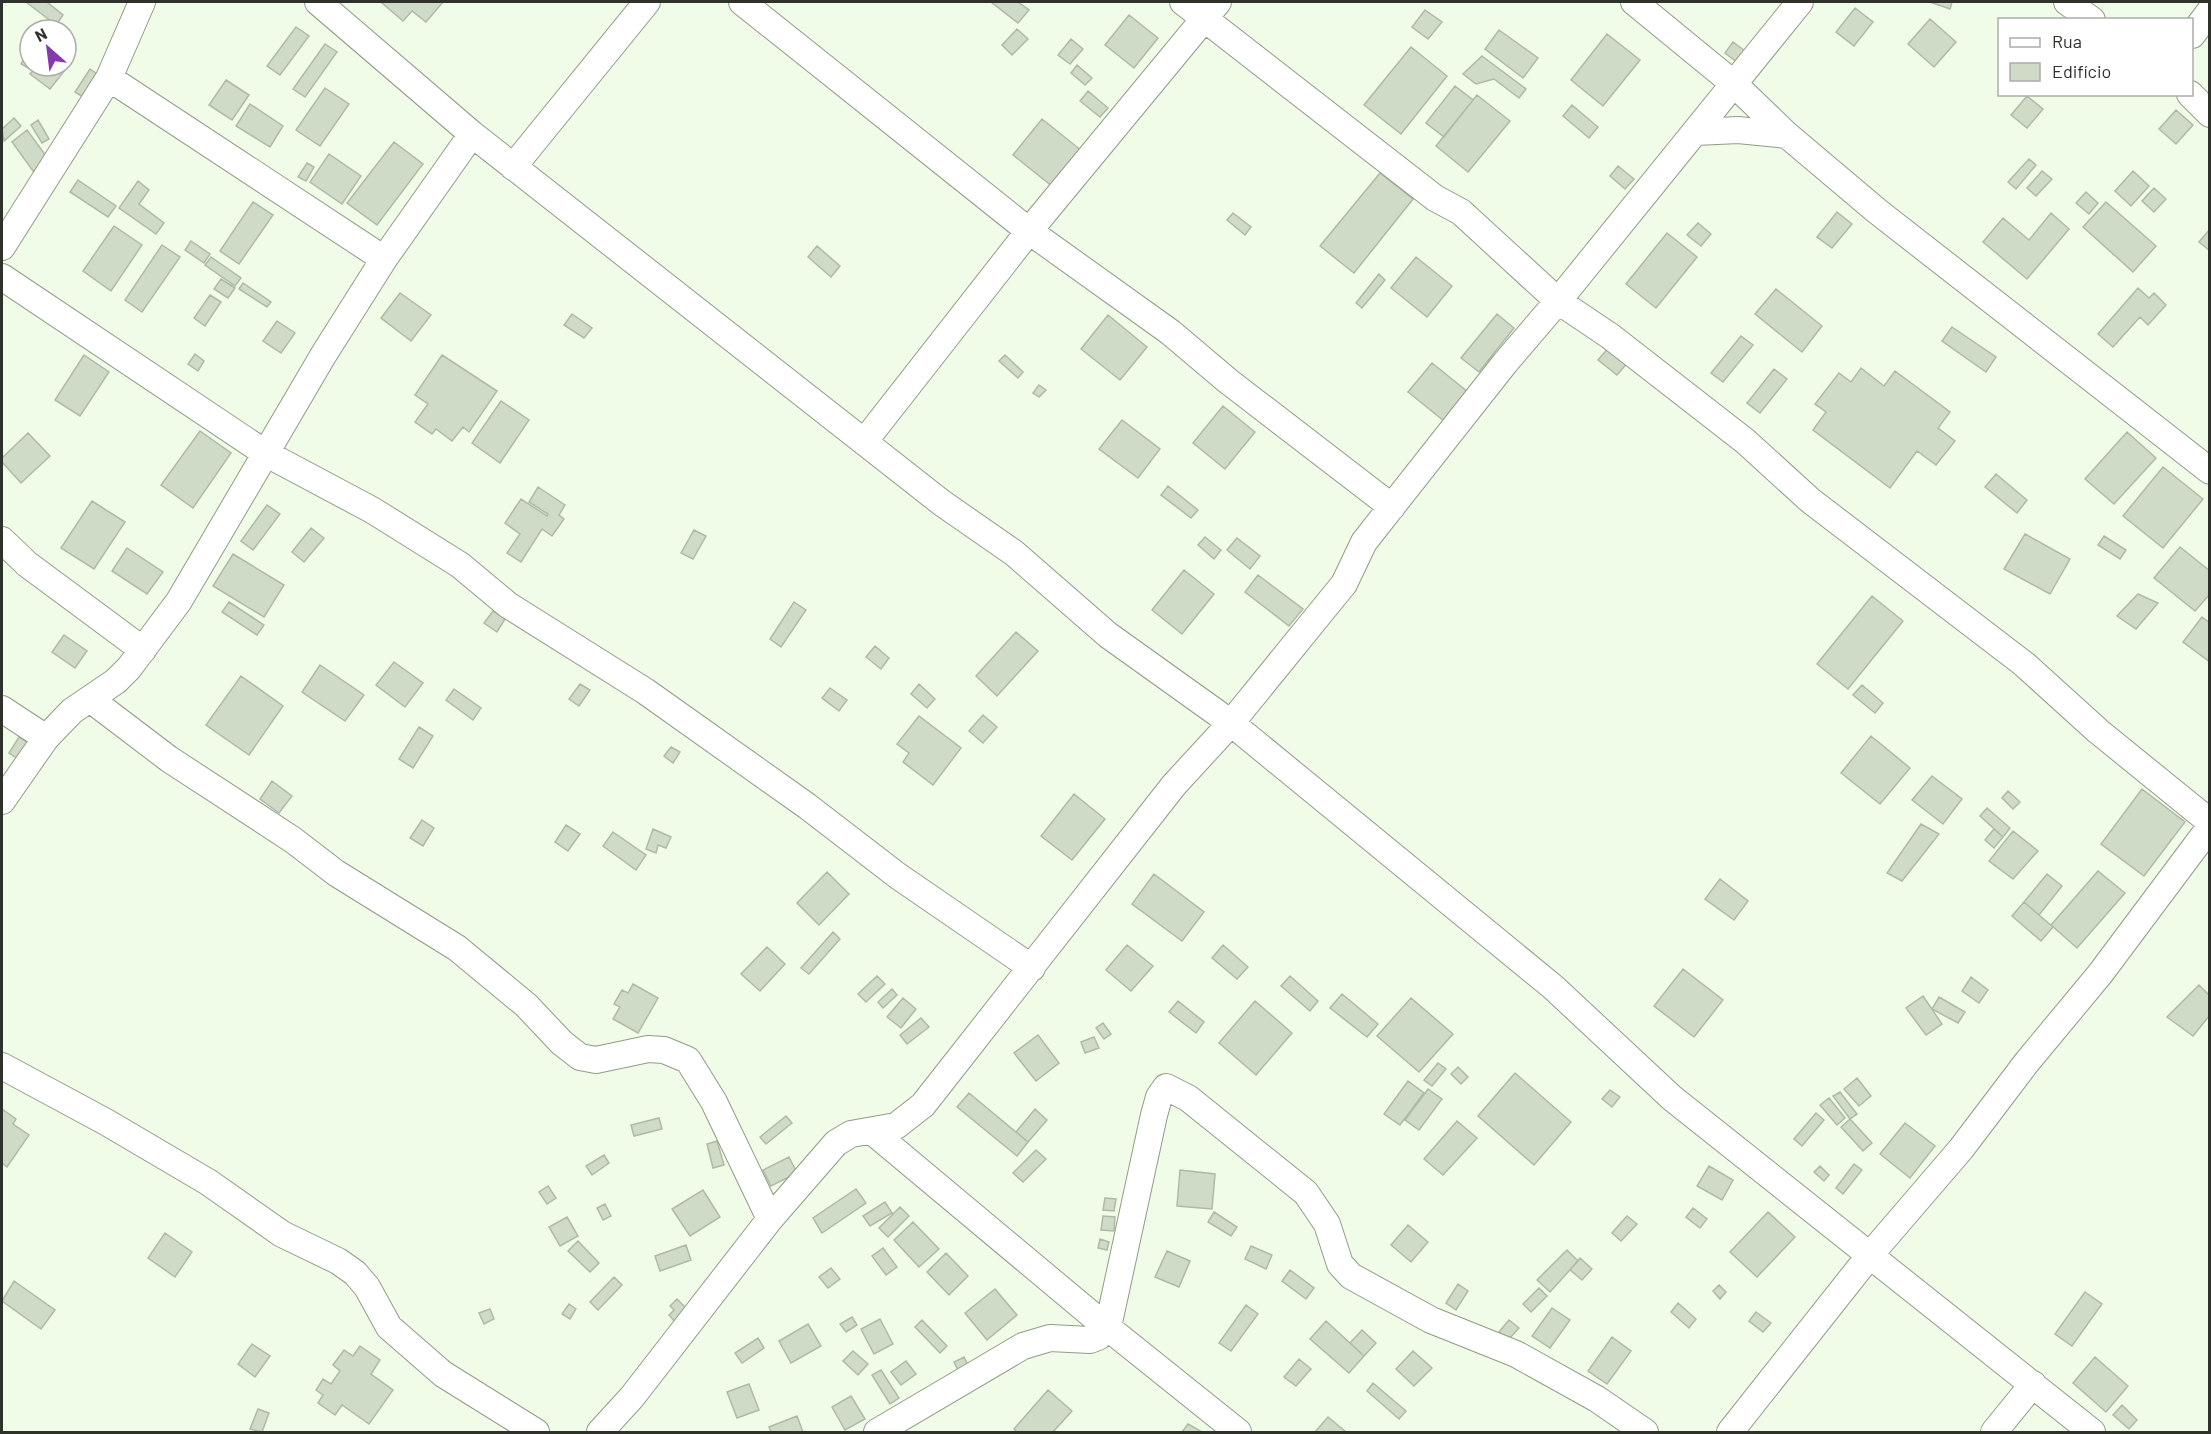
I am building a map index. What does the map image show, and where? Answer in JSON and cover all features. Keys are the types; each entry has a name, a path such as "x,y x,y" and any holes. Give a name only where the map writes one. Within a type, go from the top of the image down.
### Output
{"street":[{"path":"2,247 109,78 142,2"},
{"path":"318,2 472,134 942,503 1014,553 1108,635 1231,723 1553,987 1672,1098 2092,1432"},
{"path":"513,166 647,2"},
{"path":"742,2 1029,231 1170,332 1228,381 1392,507"},
{"path":"1183,2 1211,10 1435,198 1461,212 1558,302 1610,336 1745,441 1811,501 2024,664 2098,731 2210,822"},
{"path":"1634,2 1734,84 1786,135 1974,290 2210,471"},
{"path":"600,1432 632,1397 770,1219 836,1143 851,1134 873,1132 896,1126 923,1105 1174,785 1231,723 1344,584 1364,542 1504,363 1558,302 1800,2"},
{"path":"2067,2 2089,18"},
{"path":"864,442 1029,231 1211,10"},
{"path":"2193,34 2210,11"},
{"path":"109,78 384,259"},
{"path":"2192,96 2210,114"},
{"path":"1696,132 1738,130 1786,135"},
{"path":"2,801 46,738 72,711 116,681 143,650 179,601 265,453 384,259 472,134"},
{"path":"2,277 265,453 372,510 460,565 508,606 645,691 807,806 898,876 1032,968"},
{"path":"2,540 27,564 143,650"},
{"path":"90,699 169,759 293,840 336,873 457,948 526,1005 562,1043 580,1057 596,1060 648,1049 664,1050 688,1060 714,1102 770,1219"},
{"path":"2,709 46,738"},
{"path":"1730,1432 1870,1255 1961,1149 2027,1062 2100,974 2210,827"},
{"path":"2,1066 106,1122 208,1182 282,1234 338,1261 355,1273 389,1327 407,1343 443,1374 536,1432"},
{"path":"877,1432 1023,1346 1050,1338 1090,1340 1098,1337 1108,1327 1154,1114 1159,1096 1166,1087 1188,1098 1306,1193 1327,1224 1340,1264 1351,1276 1431,1320 1516,1354 1597,1399 1645,1432"},
{"path":"873,1132 1238,1432"},
{"path":"1994,1432 2033,1384"}],"building":[{"path":"26,2 47,2 63,15 61,18 47,18"},
{"path":"383,2 443,2 426,22 412,11 403,21"},
{"path":"991,2 1018,2 1029,10 1018,23"},
{"path":"1930,2 1952,2 1950,9"},
{"path":"1855,8 1873,22 1854,46 1836,32"},
{"path":"1425,10 1442,22 1428,39 1412,27"},
{"path":"1129,15 1158,38 1134,68 1105,45"},
{"path":"1930,19 1956,42 1934,67 1908,44"},
{"path":"296,27 309,36 280,75 267,66"},
{"path":"1017,29 1028,39 1012,55 1002,45"},
{"path":"1499,30 1538,58 1523,78 1485,49"},
{"path":"1607,34 1640,60 1603,106 1571,80"},
{"path":"1071,39 1083,49 1070,64 1058,55"},
{"path":"1733,42 1749,54 1741,65 1725,53"},
{"path":"325,44 337,52 305,97 293,89"},
{"path":"1411,47 1447,76 1401,134 1364,105"},
{"path":"1482,56 1526,89 1519,98 1494,79 1476,84 1463,74"},
{"path":"1077,65 1092,78 1085,85 1071,73"},
{"path":"90,69 106,80 91,102 75,92"},
{"path":"35,78 59,78 50,89"},
{"path":"226,80 249,95 232,120 209,105"},
{"path":"1455,86 1473,100 1444,137 1426,123"},
{"path":"325,88 349,104 320,146 296,130"},
{"path":"1088,91 1108,108 1100,117 1080,101"},
{"path":"1477,95 1510,121 1468,172 1436,146"},
{"path":"2027,96 2043,109 2027,128 2011,115"},
{"path":"250,104 283,126 270,147 236,126"},
{"path":"1572,105 1598,127 1589,138 1563,116"},
{"path":"2176,110 2193,125 2176,144 2159,129"},
{"path":"14,118 21,126 4,141 2,129"},
{"path":"1042,119 1082,151 1053,187 1013,155"},
{"path":"38,120 49,139 42,143 31,125"},
{"path":"27,130 49,160 33,171 12,142"},
{"path":"394,142 423,164 377,225 347,203"},
{"path":"329,154 361,176 342,204 310,182"},
{"path":"2029,159 2036,165 2016,189 2008,182"},
{"path":"307,163 314,167 306,181 298,177"},
{"path":"1618,166 1634,179 1625,189 1610,176"},
{"path":"2042,171 2052,179 2036,196 2027,188"},
{"path":"2133,171 2149,186 2131,206 2115,191"},
{"path":"1380,173 1413,199 1354,273 1320,246"},
{"path":"78,180 116,206 108,217 70,192"},
{"path":"138,181 149,190 139,204 164,223 156,234 119,208"},
{"path":"2154,188 2166,199 2154,212 2142,201"},
{"path":"2086,192 2098,203 2089,214 2076,203"},
{"path":"253,202 273,215 239,264 220,251"},
{"path":"2106,202 2156,246 2133,272 2083,227"},
{"path":"1837,212 1852,224 1832,248 1817,237"},
{"path":"1233,213 1251,227 1245,235 1227,220"},
{"path":"2051,213 2069,229 2027,279 1983,242 2003,218 2029,240"},
{"path":"1698,223 1711,234 1701,246 1687,235"},
{"path":"114,226 142,245 111,291 83,271"},
{"path":"2210,229 2210,251 2199,242"},
{"path":"1667,233 1697,257 1656,308 1626,284"},
{"path":"191,241 210,254 204,263 185,250"},
{"path":"162,245 180,257 142,312 125,300"},
{"path":"817,246 840,266 831,277 808,257"},
{"path":"211,257 241,278 235,286 205,265"},
{"path":"1416,257 1452,286 1427,317 1391,288"},
{"path":"1379,274 1385,280 1362,308 1356,303"},
{"path":"221,279 235,288 228,298 214,289"},
{"path":"243,283 271,302 267,307 239,289"},
{"path":"2138,288 2149,298 2154,293 2166,305 2148,325 2140,317 2113,347 2098,334"},
{"path":"1776,289 1822,326 1802,352 1755,314"},
{"path":"400,293 431,315 411,341 381,318"},
{"path":"210,295 221,302 205,326 194,318"},
{"path":"572,314 592,328 584,338 564,325"},
{"path":"1497,314 1514,328 1479,372 1461,358"},
{"path":"1108,315 1147,347 1120,380 1081,349"},
{"path":"277,321 295,333 281,353 263,341"},
{"path":"1952,327 1996,357 1986,372 1942,341"},
{"path":"1741,336 1753,345 1723,382 1711,373"},
{"path":"1610,346 1629,361 1617,375 1598,360"},
{"path":"195,354 204,361 198,371 188,364"},
{"path":"84,355 109,372 80,416 55,400"},
{"path":"442,355 497,391 469,432 463,427 452,441 436,429 432,434 415,422 428,404 415,395"},
{"path":"1005,355 1023,372 1018,378 999,361"},
{"path":"1432,363 1473,396 1449,425 1408,392"},
{"path":"1861,368 1884,386 1895,371 1950,412 1938,428 1955,441 1936,465 1917,451 1890,488 1813,430 1826,412 1815,404 1839,373 1851,382"},
{"path":"1774,369 1787,379 1760,413 1747,403"},
{"path":"1039,385 1046,390 1039,397 1033,393"},
{"path":"501,401 529,420 500,463 472,443"},
{"path":"1223,406 1255,432 1225,469 1193,443"},
{"path":"1122,420 1160,449 1138,478 1099,449"},
{"path":"200,431 231,453 193,508 161,485"},
{"path":"2127,432 2156,458 2114,504 2085,479"},
{"path":"28,433 50,456 21,483 2,462 2,458"},
{"path":"2163,467 2203,499 2163,548 2123,516"},
{"path":"1996,474 2027,500 2017,513 1985,487"},
{"path":"1168,486 1198,510 1191,518 1161,495"},
{"path":"538,487 565,505 559,515 564,519 552,536 542,529 521,562 507,553 520,534 505,523 521,499 547,516 548,514 529,502"},
{"path":"92,501 125,522 94,569 61,548"},
{"path":"267,505 280,514 253,550 241,541"},
{"path":"311,528 324,538 304,562 292,552"},
{"path":"694,530 706,536 693,559 681,553"},
{"path":"2025,534 2070,559 2050,594 2004,569"},
{"path":"2104,536 2126,550 2120,559 2098,545"},
{"path":"1205,537 1221,550 1214,559 1198,545"},
{"path":"1237,538 1260,556 1250,569 1227,550"},
{"path":"2180,547 2210,571 2210,594 2195,611 2154,578"},
{"path":"127,548 163,572 147,594 112,571"},
{"path":"233,554 284,585 264,617 213,586"},
{"path":"1184,570 1214,594 1182,634 1152,610"},
{"path":"1258,575 1303,609 1289,626 1245,592"},
{"path":"2138,594 2158,603 2136,629 2117,616"},
{"path":"1872,596 1903,621 1848,689 1817,664"},
{"path":"229,602 264,625 257,635 222,612"},
{"path":"794,602 806,610 781,647 770,639"},
{"path":"493,611 505,619 497,632 484,623"},
{"path":"2202,617 2210,623 2210,662 2183,642"},
{"path":"1016,632 1038,651 997,696 976,676"},
{"path":"64,635 87,651 75,668 52,652"},
{"path":"875,646 889,658 881,669 866,657"},
{"path":"394,662 423,683 405,707 376,685"},
{"path":"320,665 364,695 345,721 302,692"},
{"path":"241,676 283,706 249,755 206,725"},
{"path":"580,684 590,690 579,706 569,699"},
{"path":"919,684 935,699 927,708 911,694"},
{"path":"1862,685 1883,703 1875,713 1853,695"},
{"path":"830,688 847,700 839,711 822,698"},
{"path":"454,689 481,708 473,720 446,700"},
{"path":"983,715 997,727 983,743 969,731"},
{"path":"919,716 961,748 933,785 903,762 909,753 897,744"},
{"path":"419,727 433,736 413,768 399,759"},
{"path":"1871,736 1910,768 1880,804 1841,773"},
{"path":"19,737 31,745 21,761 9,753"},
{"path":"671,747 680,752 673,763 664,756"},
{"path":"1932,776 1962,799 1943,824 1912,800"},
{"path":"272,781 292,796 279,813 260,799"},
{"path":"2142,789 2185,822 2144,876 2101,844"},
{"path":"2008,791 2020,802 2013,809 2002,798"},
{"path":"1074,794 1105,819 1072,860 1041,836"},
{"path":"1987,808 2010,828 2003,837 1980,816"},
{"path":"422,820 434,828 423,846 410,838"},
{"path":"1921,824 1939,834 1902,881 1887,873"},
{"path":"566,825 580,834 568,851 555,842"},
{"path":"653,829 671,837 666,848 658,845 656,853 646,849"},
{"path":"1994,829 2003,837 1994,848 1985,840"},
{"path":"2013,831 2038,851 2013,879 1989,861"},
{"path":"613,832 646,855 636,870 603,846"},
{"path":"2098,871 2125,893 2077,948 2051,925"},
{"path":"827,872 849,894 819,925 797,903"},
{"path":"1154,874 1204,912 1182,941 1132,904"},
{"path":"2047,874 2062,886 2039,915 2024,902"},
{"path":"1720,879 1748,901 1734,920 1705,899"},
{"path":"2024,902 2053,927 2041,941 2012,916"},
{"path":"833,932 840,939 809,974 801,968"},
{"path":"1127,945 1153,966 1131,991 1106,970"},
{"path":"1223,945 1248,967 1237,979 1212,958"},
{"path":"767,947 785,964 760,991 741,974"},
{"path":"1683,969 1723,1000 1694,1037 1654,1006"},
{"path":"877,976 885,984 866,1002 858,994"},
{"path":"1290,976 1318,1001 1310,1011 1281,986"},
{"path":"1971,977 1988,990 1979,1003 1962,991"},
{"path":"633,984 658,998 638,1033 613,1019 620,1007 614,1004 622,990 628,993"},
{"path":"2199,985 2210,996 2210,1015 2193,1036 2167,1017"},
{"path":"892,989 897,995 883,1008 878,1002"},
{"path":"1342,994 1378,1024 1367,1037 1330,1008"},
{"path":"1923,996 1942,1024 1926,1035 1906,1008"},
{"path":"1939,997 1965,1012 1958,1023 1932,1009"},
{"path":"903,998 916,1009 901,1028 887,1017"},
{"path":"1411,998 1453,1034 1419,1072 1377,1036"},
{"path":"1178,1001 1204,1022 1196,1033 1169,1012"},
{"path":"1255,1001 1292,1033 1256,1075 1219,1043"},
{"path":"921,1018 929,1027 907,1044 900,1035"},
{"path":"1103,1023 1111,1034 1104,1039 1096,1028"},
{"path":"1038,1035 1059,1063 1036,1081 1014,1053"},
{"path":"1094,1037 1099,1048 1085,1053 1081,1042"},
{"path":"1438,1063 1446,1069 1432,1086 1424,1080"},
{"path":"1458,1067 1468,1077 1461,1084 1451,1074"},
{"path":"1515,1073 1571,1122 1534,1165 1478,1116"},
{"path":"1857,1078 1871,1096 1859,1106 1844,1089"},
{"path":"1408,1081 1424,1093 1400,1125 1384,1114"},
{"path":"1428,1089 1442,1099 1419,1130 1405,1120"},
{"path":"1610,1090 1620,1097 1612,1107 1602,1099"},
{"path":"1840,1092 1857,1114 1850,1119 1833,1096"},
{"path":"969,1093 1028,1142 1017,1156 957,1107"},
{"path":"1829,1098 1845,1118 1837,1125 1820,1105"},
{"path":"2,1109 16,1119 13,1124 29,1135 7,1167 2,1163"},
{"path":"1035,1109 1047,1120 1028,1142 1016,1132"},
{"path":"1816,1113 1824,1120 1802,1146 1794,1139"},
{"path":"786,1116 792,1123 766,1144 760,1137"},
{"path":"659,1118 662,1129 634,1136 631,1125"},
{"path":"1850,1119 1872,1143 1863,1151 1841,1127"},
{"path":"1457,1121 1477,1138 1443,1175 1424,1159"},
{"path":"1905,1123 1935,1146 1910,1178 1880,1154"},
{"path":"717,1141 724,1165 713,1168 707,1144"},
{"path":"1036,1150 1046,1159 1023,1182 1013,1173"},
{"path":"604,1155 609,1163 592,1175 586,1166"},
{"path":"789,1157 797,1173 771,1186 763,1170"},
{"path":"1854,1164 1862,1170 1843,1194 1836,1188"},
{"path":"1709,1166 1733,1180 1722,1200 1697,1186"},
{"path":"1820,1166 1829,1175 1824,1181 1814,1172"},
{"path":"1180,1170 1215,1174 1212,1209 1177,1206"},
{"path":"548,1186 556,1198 547,1204 539,1192"},
{"path":"856,1189 866,1203 822,1233 813,1218"},
{"path":"703,1190 720,1217 690,1236 672,1209"},
{"path":"1105,1198 1116,1199 1114,1211 1103,1210"},
{"path":"885,1202 892,1213 870,1226 863,1216"},
{"path":"605,1204 611,1216 603,1220 597,1208"},
{"path":"900,1207 909,1216 888,1237 879,1228"},
{"path":"1693,1208 1707,1219 1700,1228 1686,1217"},
{"path":"1214,1212 1237,1227 1231,1236 1208,1222"},
{"path":"1768,1212 1795,1237 1757,1277 1730,1252"},
{"path":"1103,1216 1115,1217 1114,1231 1101,1230"},
{"path":"1627,1216 1637,1224 1621,1241 1612,1233"},
{"path":"567,1217 578,1236 560,1246 549,1227"},
{"path":"913,1222 939,1249 919,1267 894,1240"},
{"path":"1408,1225 1428,1242 1411,1262 1391,1245"},
{"path":"165,1233 192,1252 175,1277 148,1258"},
{"path":"1100,1239 1109,1242 1107,1250 1098,1248"},
{"path":"578,1241 599,1263 590,1272 568,1251"},
{"path":"686,1245 691,1260 660,1271 655,1256"},
{"path":"1251,1246 1272,1255 1266,1269 1245,1259"},
{"path":"883,1248 897,1267 886,1275 872,1256"},
{"path":"1567,1250 1578,1261 1550,1292 1537,1280"},
{"path":"1167,1251 1190,1261 1179,1287 1155,1277"},
{"path":"946,1253 968,1276 949,1295 927,1272"},
{"path":"1580,1258 1592,1269 1582,1280 1570,1270"},
{"path":"831,1268 840,1279 828,1288 819,1277"},
{"path":"1290,1270 1314,1288 1306,1299 1282,1281"},
{"path":"614,1277 622,1285 598,1310 590,1302"},
{"path":"14,1281 55,1310 41,1329 2,1301"},
{"path":"1458,1284 1468,1291 1456,1310 1446,1303"},
{"path":"1719,1285 1726,1292 1720,1299 1713,1291"},
{"path":"1539,1288 1547,1296 1531,1312 1523,1304"},
{"path":"995,1289 1017,1315 987,1340 965,1313"},
{"path":"2085,1292 2102,1304 2072,1346 2055,1334"},
{"path":"677,1299 688,1310 676,1323 669,1315 674,1310 670,1306"},
{"path":"1678,1303 1696,1319 1689,1328 1671,1312"},
{"path":"569,1304 576,1309 570,1319 562,1314"},
{"path":"1246,1305 1258,1314 1231,1351 1219,1343"},
{"path":"1552,1308 1570,1320 1550,1348 1532,1336"},
{"path":"490,1309 494,1319 484,1324 479,1313"},
{"path":"1756,1312 1771,1323 1763,1332 1749,1321"},
{"path":"852,1317 857,1325 846,1332 840,1324"},
{"path":"880,1319 893,1344 874,1354 861,1329"},
{"path":"922,1320 947,1346 940,1353 915,1327"},
{"path":"1509,1320 1519,1328 1508,1340 1499,1332"},
{"path":"1326,1321 1364,1356 1349,1373 1310,1339"},
{"path":"808,1324 821,1346 791,1363 779,1341"},
{"path":"1362,1330 1376,1343 1364,1356 1350,1343"},
{"path":"1612,1337 1631,1351 1607,1384 1588,1371"},
{"path":"758,1338 764,1348 742,1363 735,1353"},
{"path":"252,1344 270,1356 255,1377 238,1364"},
{"path":"360,1346 380,1360 371,1374 393,1390 369,1424 342,1405 335,1415 318,1403 323,1395 316,1390 323,1379 331,1384 340,1371 333,1365 344,1350 353,1356"},
{"path":"853,1351 868,1364 858,1375 843,1361"},
{"path":"1413,1351 1432,1368 1414,1386 1396,1369"},
{"path":"964,1357 968,1365 958,1370 954,1362"},
{"path":"2095,1357 2128,1386 2106,1412 2073,1383"},
{"path":"1299,1359 1311,1369 1296,1386 1284,1377"},
{"path":"906,1361 916,1374 901,1385 891,1372"},
{"path":"881,1370 899,1398 890,1404 872,1375"},
{"path":"1373,1383 1406,1411 1399,1419 1367,1391"},
{"path":"749,1384 759,1410 737,1418 727,1392"},
{"path":"1048,1390 1072,1411 1053,1432 1017,1432 1014,1429"},
{"path":"851,1396 865,1419 845,1430 832,1407"},
{"path":"2122,1405 2137,1420 2129,1429 2113,1415"},
{"path":"258,1409 269,1413 262,1432 250,1429"},
{"path":"797,1416 803,1432 771,1432 769,1427"},
{"path":"1328,1417 1346,1432 1315,1432"},
{"path":"1188,1424 1202,1432 1182,1432"}]}
